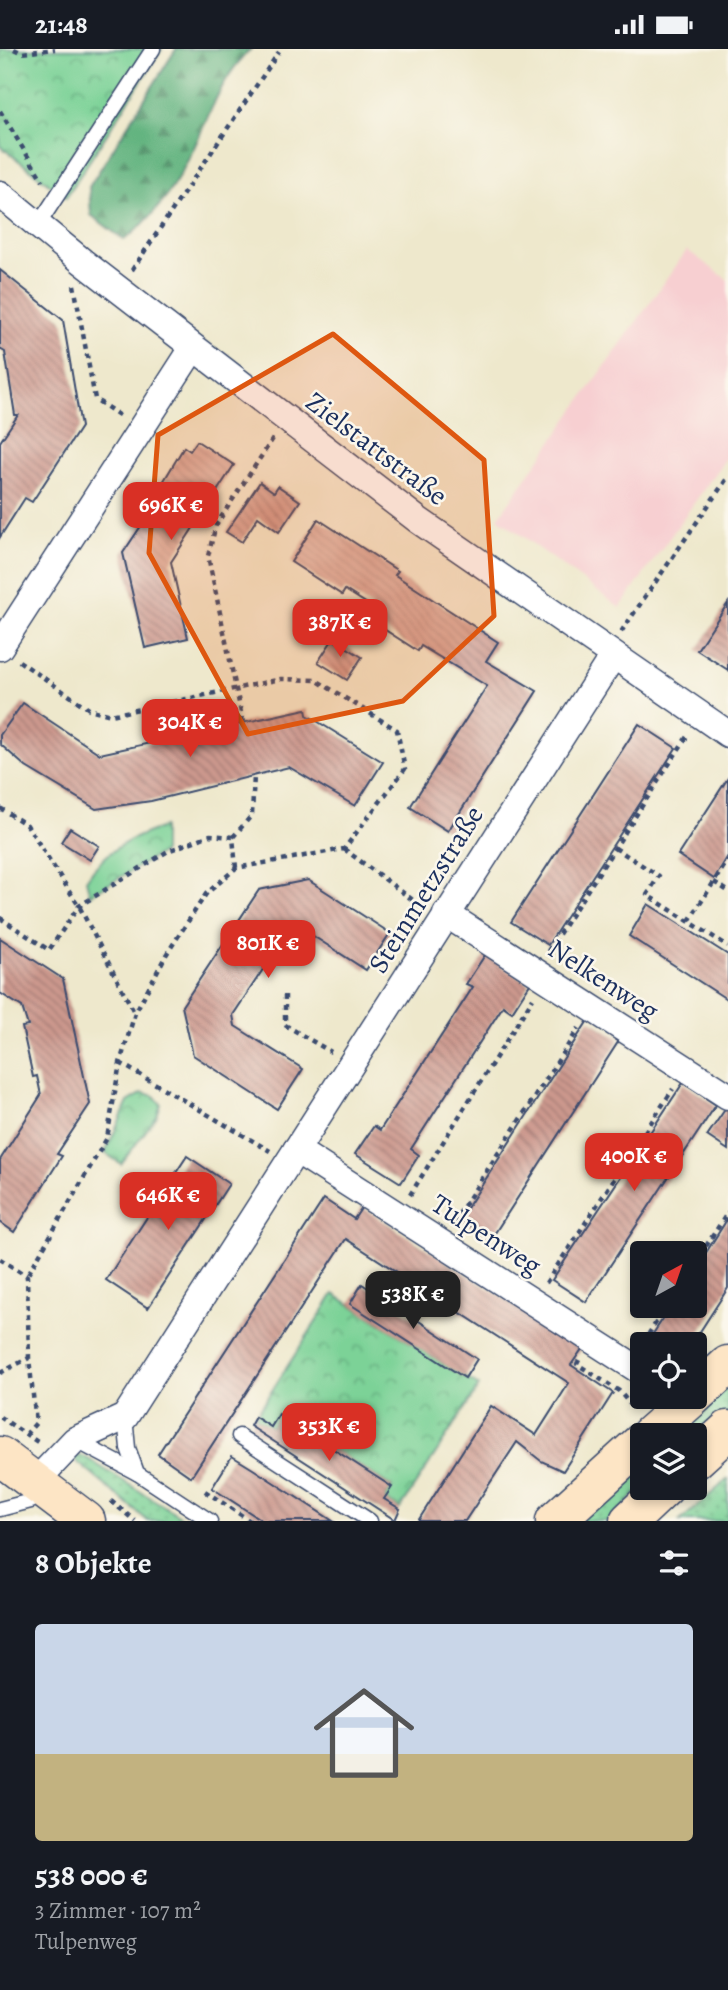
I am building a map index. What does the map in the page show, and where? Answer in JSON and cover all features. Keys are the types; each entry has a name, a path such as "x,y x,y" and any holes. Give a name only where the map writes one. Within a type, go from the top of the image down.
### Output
{"main road":[{"path":"707,1382 728,1365"},
{"path":"662,1423 675,1409"},
{"path":"707,1449 728,1430"},
{"path":"14,1445 34,1491 86,1521"},
{"path":"555,1521 630,1453"},
{"path":"629,1521 651,1500"}],"street":[{"name":"Zielstattstraße","path":"0,194 43,219 83,262 418,520 728,734"},
{"path":"3,637 193,348"},
{"name":"Steinmetzstraße","path":"125,1417 613,656"},
{"name":"Nelkenweg","path":"444,918 592,1008 728,1096"},
{"name":"Tulpenweg","path":"292,1156 398,1213 630,1364"},
{"path":"34,1491 75,1440 125,1417"}],"lane":[{"path":"43,219 153,49"},
{"path":"125,1417 128,1448 137,1473"},
{"path":"239,1437 370,1521"},
{"path":"75,1440 137,1473 210,1521"},
{"path":"0,1509 34,1491"}],"path":[{"path":"14,49 22,53 55,49"},
{"path":"129,275 279,52"},
{"path":"0,111 42,178 43,219"},
{"path":"83,262 73,277 94,399 141,429"},
{"path":"243,723 208,556 216,525 276,434"},
{"path":"613,656 619,635 636,607 728,477"},
{"path":"3,637 26,668 89,709 111,715 281,679 316,680 397,730 405,769 344,849 236,868 206,894 166,955 135,1013 120,1063 107,1138 27,1276 29,1358 36,1423 14,1445"},
{"path":"398,1213 615,848 700,715"},
{"path":"236,868 233,837 252,815 254,775"},
{"path":"0,808 27,825 79,906 135,1013"},
{"path":"0,918 49,950 79,906 168,851 210,835 233,837"},
{"path":"615,848 659,876 648,895 728,946"},
{"path":"344,849 444,918"},
{"path":"689,921 728,860"},
{"path":"713,882 728,891"},
{"path":"285,995 285,1025 352,1063"},
{"path":"442,1242 592,1008"},
{"path":"120,1063 292,1156"},
{"path":"534,1301 686,1069"},
{"path":"707,1244 728,1212"},
{"path":"0,1259 27,1276"},
{"path":"0,1373 29,1358"},
{"path":"205,1491 250,1521"}],"highlighted area":[{"path":"333,334 484,460 494,616 403,701 248,734 149,553 158,435"}],"shaded area":[{"path":"687,250 728,280 728,455 620,608 498,518"}],"green space":[{"path":"0,49 162,49 66,197 0,146"},
{"path":"176,49 251,49 240,60 223,86 170,191 144,223 124,240 91,215 89,187"},
{"path":"163,827 163,852 90,895 86,880 101,861 119,846"},
{"path":"143,1093 154,1096 161,1104 157,1116 121,1164 105,1153 128,1102"},
{"path":"334,1294 479,1386 400,1509 384,1499 392,1487 280,1415 271,1427 255,1417"},
{"path":"728,1385 728,1415 707,1428 707,1423 685,1423 701,1409 707,1409 707,1404"},
{"path":"70,1456 83,1456 188,1521 148,1521"},
{"path":"630,1472 630,1500 611,1521 574,1521"},
{"path":"728,1479 728,1521 680,1521 707,1500"}],"building":[{"path":"0,270 63,320 81,427 32,502 25,498 0,537 0,442 18,415 15,415 5,352 0,349"},
{"path":"197,441 234,465 171,562 188,638 145,648 123,553 157,502 153,499 184,447 190,451"},
{"path":"260,482 274,492 278,486 300,501 279,532 258,517 242,542 226,532"},
{"path":"318,519 398,571 395,575 498,642 486,661 537,691 448,831 410,807 487,686 421,646 418,651 365,617 372,607 345,590 342,595 291,562"},
{"path":"728,603 728,670 697,650"},
{"path":"333,639 362,657 347,680 318,662"},
{"path":"23,703 100,754 306,709 307,715 383,762 355,806 289,767 151,801 96,809 26,767 0,744 0,735"},
{"path":"639,724 676,748 548,945 511,922"},
{"path":"728,778 728,856 714,879 678,855"},
{"path":"70,828 99,846 90,860 61,842"},
{"path":"308,880 390,933 366,970 310,934 283,939 233,1015 235,1026 303,1069 277,1109 193,1055 182,1006 259,890"},
{"path":"648,904 728,955 728,1000 629,936"},
{"path":"0,938 63,979 90,1104 57,1154 62,1156 14,1232 0,1222 0,1160 41,1095 37,1076 33,1077 22,1027 28,1026 22,1007 0,993"},
{"path":"485,955 530,984 512,1012 503,1006 411,1149 419,1155 401,1183 355,1154 374,1126 380,1130 473,987 466,984"},
{"path":"589,1019 620,1039 491,1239 460,1219"},
{"path":"683,1083 716,1105 586,1302 552,1280"},
{"path":"726,1108 728,1109 728,1150 707,1136"},
{"path":"187,1156 229,1184 148,1308 106,1280"},
{"path":"324,1199 354,1219 362,1207 582,1349 571,1365 613,1393 563,1471 541,1461 517,1442 465,1521 418,1521 491,1406 536,1435 569,1383 346,1239 191,1477 158,1454"},
{"path":"728,1218 728,1288 700,1332 654,1332 663,1318 707,1318 707,1251"},
{"path":"362,1284 477,1359 465,1378 350,1304"},
{"path":"279,1414 392,1487 384,1499 400,1509 395,1520 250,1426 255,1417 271,1427"},
{"path":"232,1456 333,1521 263,1521 212,1488"}]}
